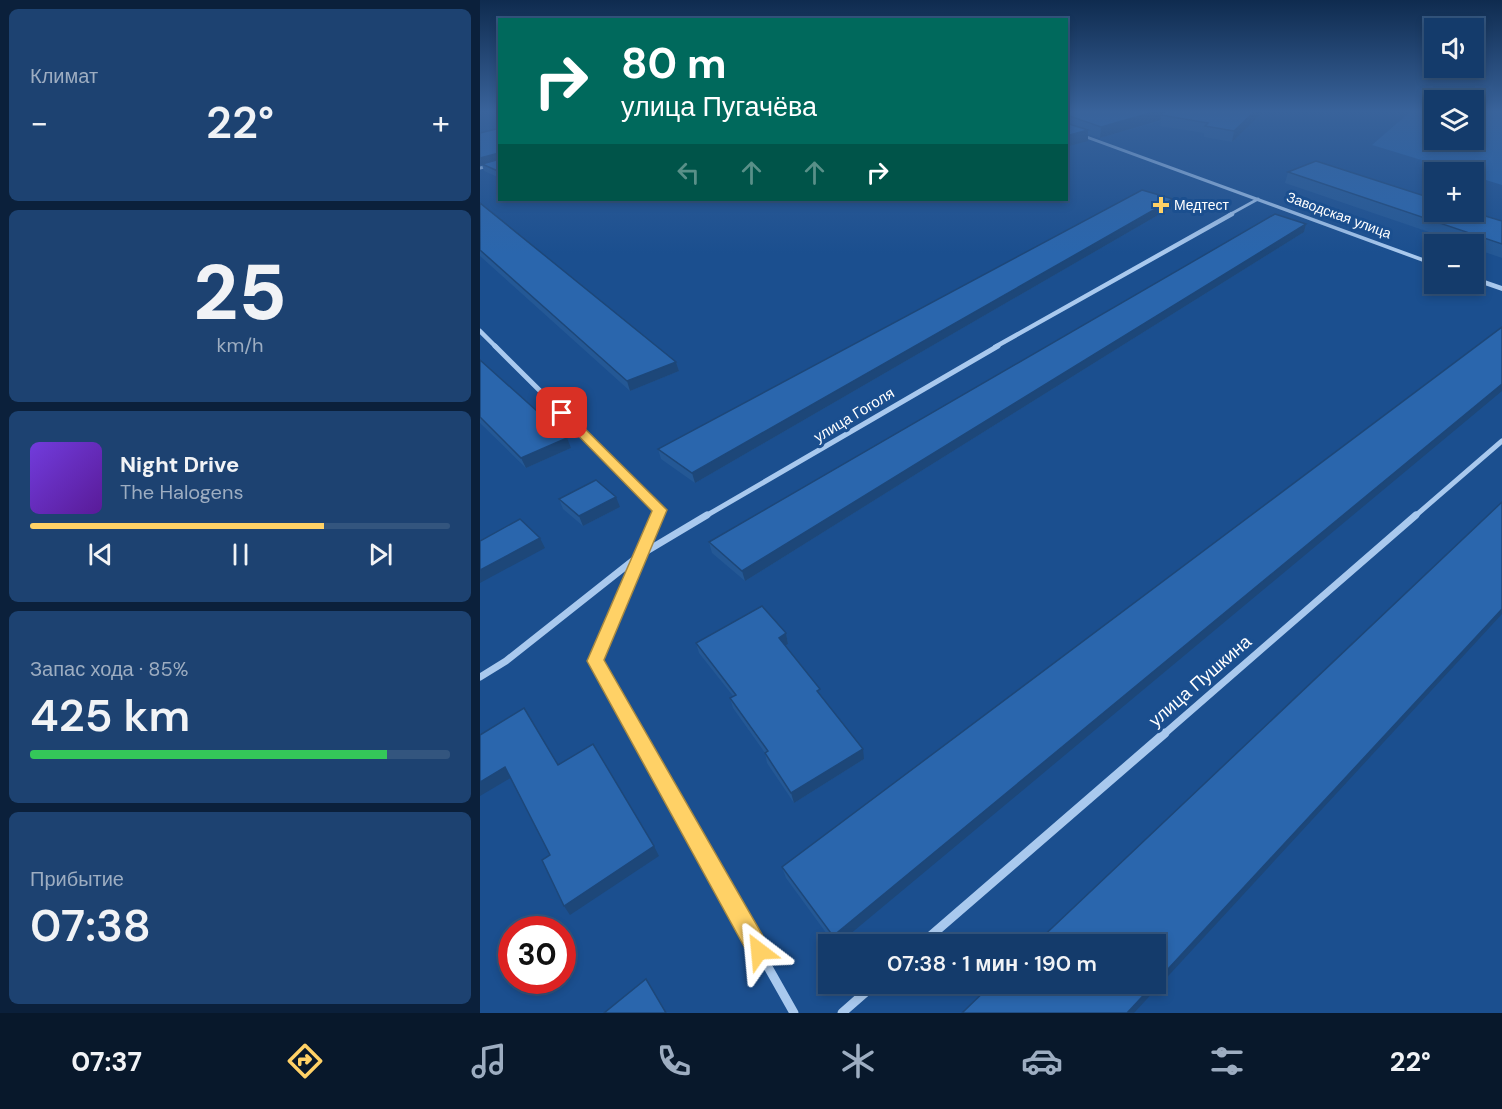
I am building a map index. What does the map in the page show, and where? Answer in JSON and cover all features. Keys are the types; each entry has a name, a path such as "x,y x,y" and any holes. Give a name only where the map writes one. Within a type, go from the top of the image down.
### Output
{"street":[{"name":"Заводская улица","path":"1146,158 1424,260"},
{"path":"480,168 498,164"},
{"name":"улица Гоголя","path":"480,677 506,661 640,555 904,399 1258,199"},
{"path":"1484,282 1502,289"},
{"path":"480,331 660,510 595,661 794,1013"},
{"name":"улица Пушкина","path":"933,934 1502,441"},
{"path":"842,1013 864,994"}],"shaded area":[{"path":"1416,158 1502,158 1502,185 1484,179 1484,162 1428,162"}],"building":[{"path":"498,160 498,171 482,164"},
{"path":"1316,161 1424,196 1424,218 1288,172"},
{"path":"1142,190 1173,199 692,473 658,449"},
{"path":"480,203 676,362 627,381 480,250"},
{"path":"1275,214 1306,224 742,571 709,542"},
{"path":"1484,216 1502,221 1502,244 1484,238 1484,234 1472,234 1437,222 1484,222"},
{"path":"1502,327 1502,384 835,934 832,934 782,867"},
{"path":"480,360 567,438 521,458 480,417"},
{"path":"596,480 616,497 579,516 559,499"},
{"path":"1502,502 1502,609 1166,971 1166,934 1046,934"},
{"path":"520,519 540,538 480,570 480,541"},
{"path":"762,606 786,633 779,638 820,689 817,691 863,749 791,793 765,753 768,751 730,698 736,695 696,643"},
{"path":"524,708 558,765 593,744 654,846 564,906 542,860 550,855 505,767 480,782 480,735"},
{"path":"646,979 666,1013 604,1013"},
{"path":"982,994 1145,994 1127,1013 962,1013"}],"place":[{"name":"Медтест","path":"1161,205"}],"route":[{"path":"562,413 660,510 595,661 759,951"}]}
